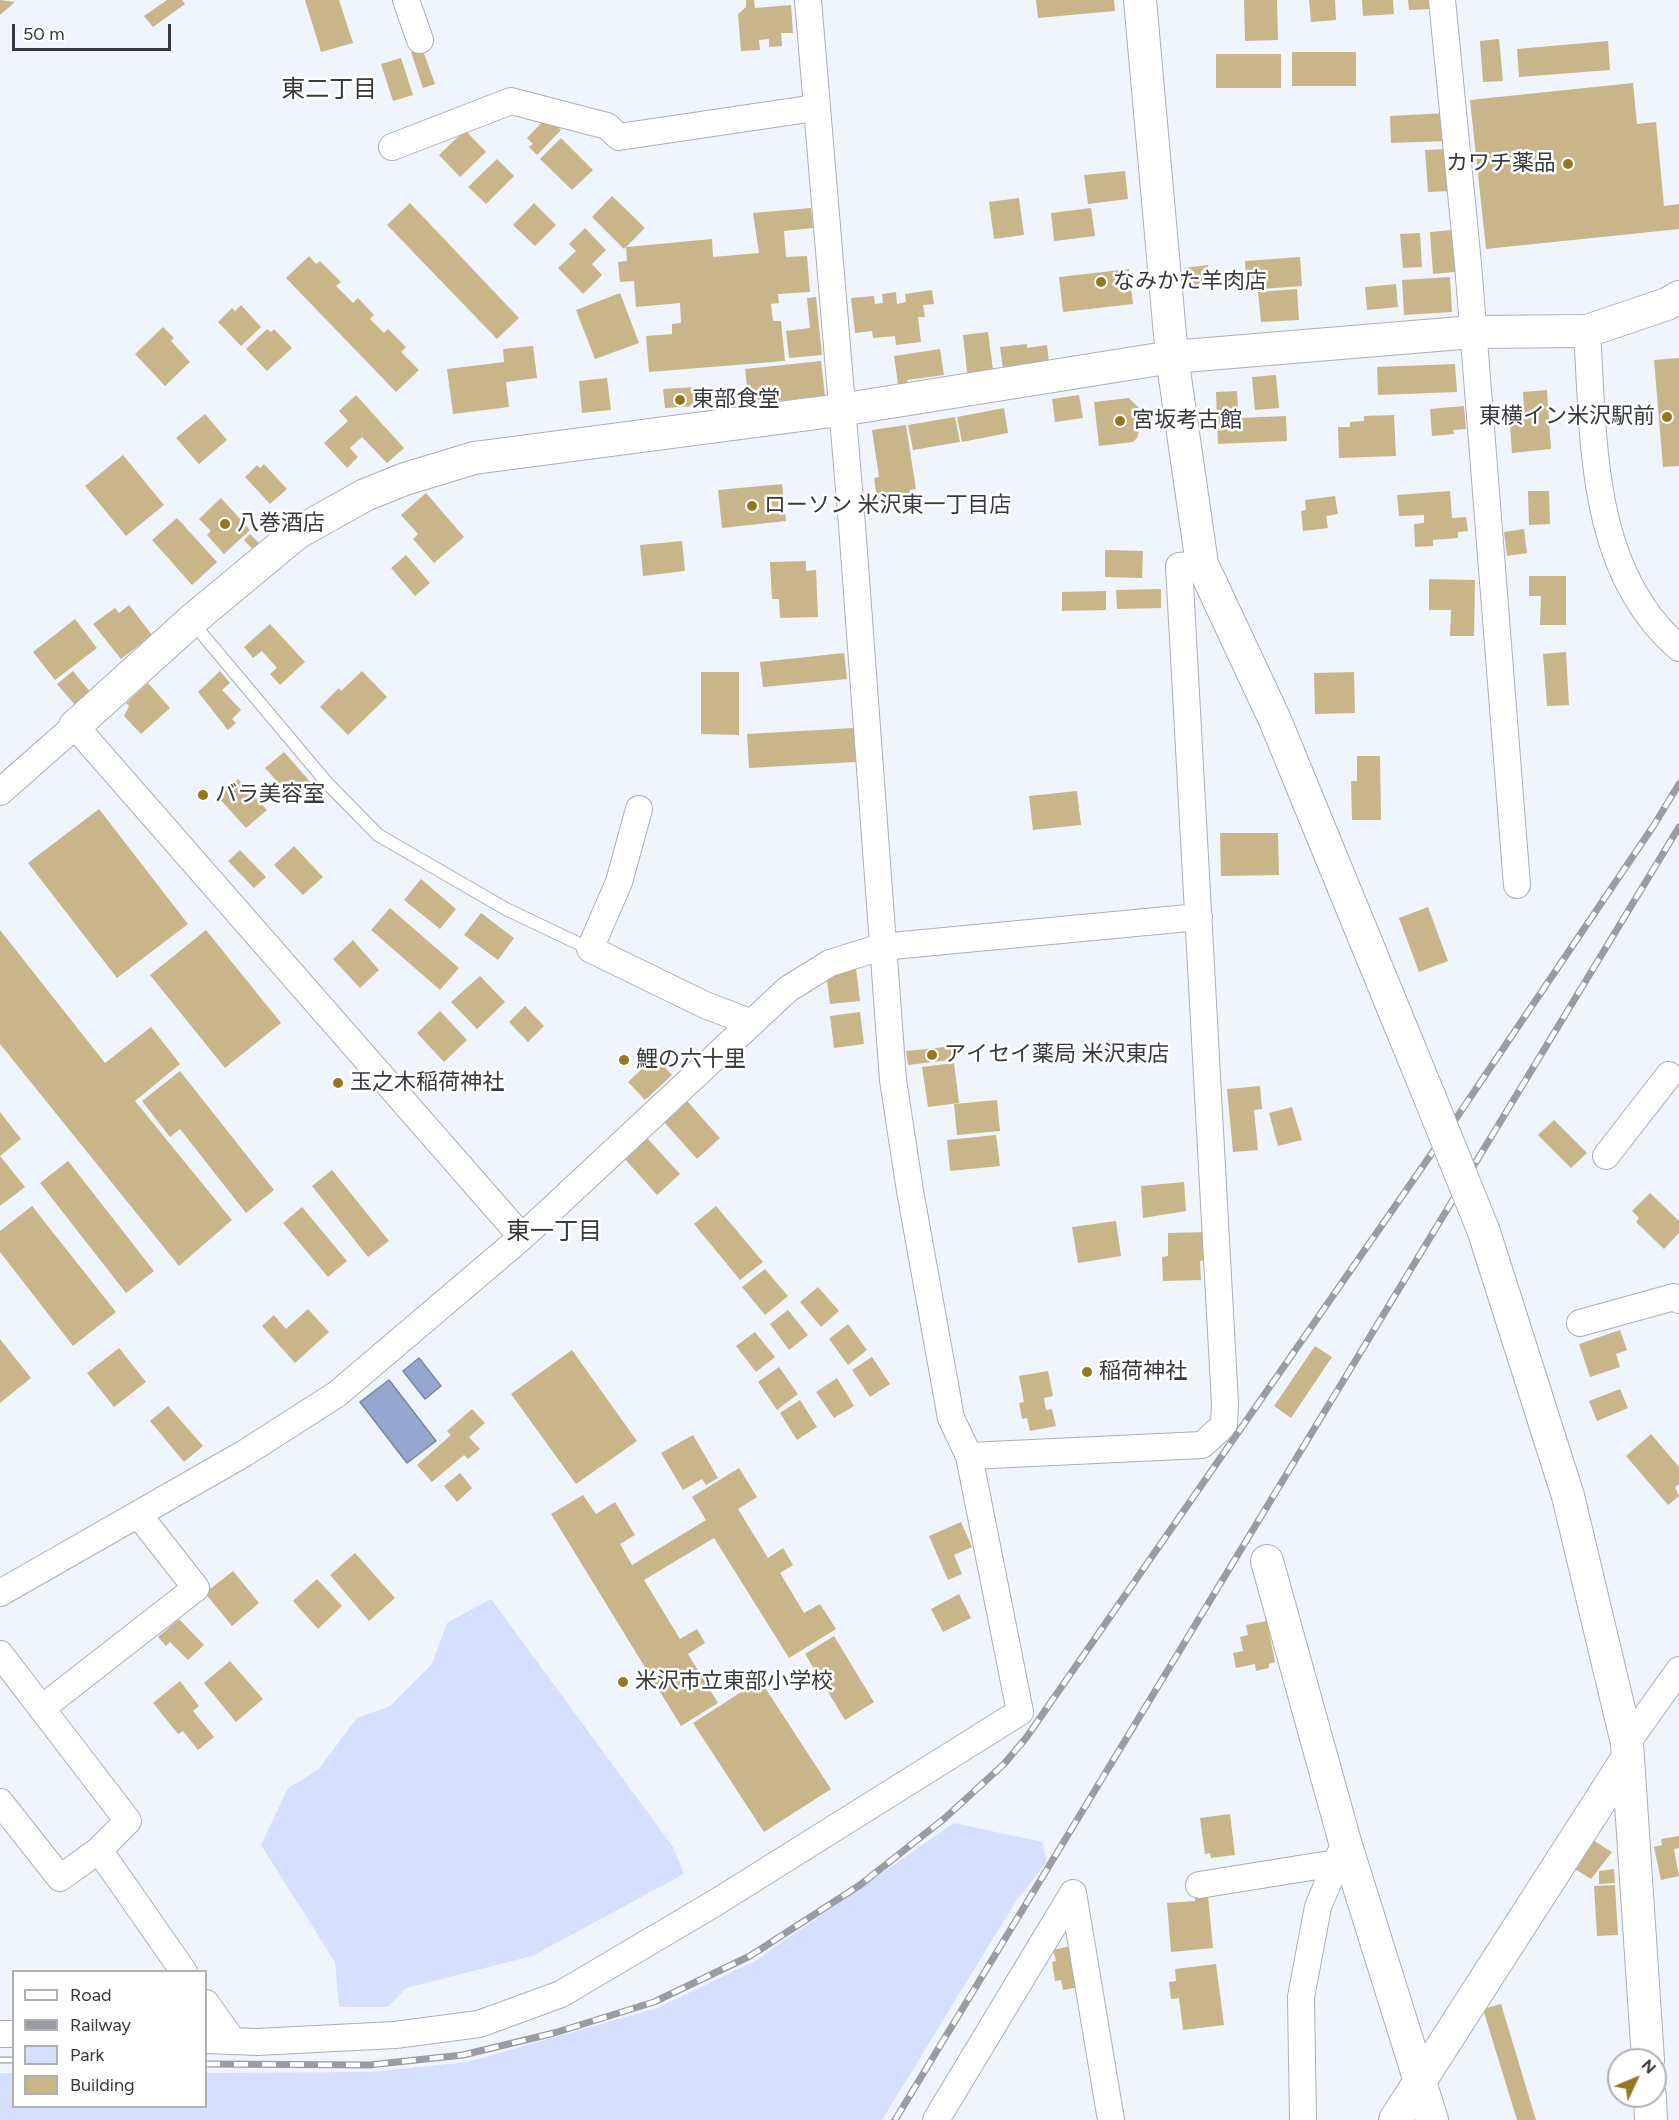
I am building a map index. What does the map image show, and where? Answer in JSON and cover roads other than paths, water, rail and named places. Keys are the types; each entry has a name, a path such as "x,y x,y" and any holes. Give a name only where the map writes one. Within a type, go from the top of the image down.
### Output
{"street":[{"path":"406,0 420,40"},
{"path":"207,2040 395,2035 479,2024 561,1994 715,1903 1020,1712 969,1456 951,1418 910,1191 893,1080 881,947 853,536 840,410 808,0"},
{"path":"1140,0 1172,357 1202,564 1275,720 1484,1232 1568,1496 1627,1751 1647,2048"},
{"path":"1442,0 1473,332 1517,885"},
{"path":"392,147 511,101 607,126 619,137 815,108"},
{"path":"0,792 191,621 297,533 348,504 405,478 474,458 840,410 1172,357 1473,332 1587,331 1667,304 1679,297"},
{"path":"1587,331 1594,444 1600,497 1622,570 1639,606 1660,633 1679,648"},
{"path":"969,1456 1202,1445 1224,1425 1226,1404 1179,566 1202,564"},
{"path":"75,726 522,1237"},
{"path":"639,809 619,882 590,949 705,1005 752,1023"},
{"path":"0,1593 245,1453 337,1394 522,1237 788,989 830,963 881,947 1199,917"},
{"path":"1606,1156 1676,1074"},
{"path":"1580,1323 1674,1297 1679,1300"},
{"path":"42,1708 196,1588 138,1514"},
{"path":"1267,1561 1341,1852 1432,2120"},
{"path":"0,1654 128,1821 99,1850 60,1878 0,1802"},
{"path":"1395,2120 1679,1670"},
{"path":"99,1850 183,1970"},
{"path":"1199,1885 1341,1852"},
{"path":"1303,2120 1301,1997 1317,1907 1341,1852"},
{"path":"936,2120 1072,1893 1111,2120"},
{"path":"207,2004 232,2041"}],"lane":[{"path":"191,621 328,784 378,835 506,909 590,949"}],"railway":[{"path":"207,2064 369,2065 463,2055 554,2033 654,2002 750,1956 860,1885 945,1818 1004,1764 1026,1738 1457,1117 1654,825 1679,784"},
{"path":"895,2120 1679,827"},
{"path":"0,2060 12,2060"}],"place":[{"name":"カワチ薬品","path":"1568,164"},
{"name":"なみかた羊肉店","path":"1101,282"},
{"name":"東部食堂","path":"680,400"},
{"name":"東横イン米沢駅前","path":"1667,417"},
{"name":"宮坂考古館","path":"1120,421"},
{"name":"ローソン 米沢東一丁目店","path":"752,506"},
{"name":"八巻酒店","path":"225,524"},
{"name":"バラ美容室","path":"203,795"},
{"name":"アイセイ薬局 米沢東店","path":"932,1055"},
{"name":"鯉の六十里","path":"624,1060"},
{"name":"玉之木稲荷神社","path":"338,1083"},
{"name":"稲荷神社","path":"1087,1372"},
{"name":"米沢市立東部小学校","path":"623,1682"}],"district":[{"name":"東二丁目","path":"329,90"},
{"name":"東一丁目","path":"554,1232"}]}
